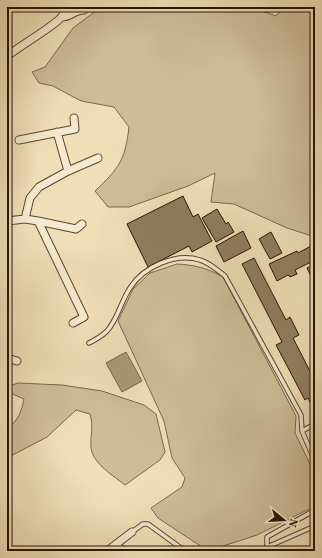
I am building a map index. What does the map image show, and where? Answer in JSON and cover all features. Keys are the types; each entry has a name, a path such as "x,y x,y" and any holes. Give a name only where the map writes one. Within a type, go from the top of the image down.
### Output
{"street":[{"path":"7,56 21,44 57,22 62,17 64,7"},
{"path":"62,17 67,17 78,10 84,10"},
{"path":"19,140 75,129 74,118"},
{"path":"57,132 68,171"},
{"path":"25,219 30,198 39,187 68,171 98,158"},
{"path":"7,221 25,219 76,229 82,224"},
{"path":"38,221 84,317 73,323"},
{"path":"7,358 17,361"},
{"path":"107,551 132,532"},
{"path":"116,544 123,551"}],"lane":[{"path":"89,343 106,332 112,324 130,287 145,271 171,260 188,257 211,265 225,276 301,415 302,431 315,461"},
{"path":"302,431 315,424"},
{"path":"267,547 267,537 315,510"},
{"path":"132,532 143,524 148,524 185,551"},
{"path":"258,551 315,526"}],"shaded area":[{"path":"101,7 252,7 276,16 283,7 315,7 315,237 287,228 234,204 211,202 215,173 188,186 129,207 108,207 95,191 120,163 125,148 129,127 114,107 81,101 53,86 39,83 32,72 45,67 73,28"},
{"path":"177,264 190,265 212,271 223,277 296,416 295,433 315,474 315,506 257,535 208,551 158,518 151,508 182,487 185,478 172,458 164,421 118,321 133,289 150,273"},
{"path":"126,352 142,381 122,392 106,363"},
{"path":"18,383 62,385 102,391 144,405 156,414 165,452 160,460 125,485 105,469 96,459 91,448 92,423 90,414 76,410 47,437 7,458 7,428 19,415 24,399 8,392 7,387"}],"building":[{"path":"183,196 193,217 198,214 212,241 192,252 189,246 148,267 127,224"},
{"path":"217,209 226,224 228,222 234,232 216,242 202,218"},
{"path":"243,231 251,248 224,262 216,246"},
{"path":"271,232 282,253 270,259 259,239"},
{"path":"311,246 313,248 315,247 315,260 295,270 297,274 290,277 288,275 277,281 269,264 297,251 298,253"},
{"path":"254,258 286,320 290,317 299,335 293,338 315,381 314,410 308,398 305,400 276,345 282,342 242,264"},
{"path":"315,264 315,284 307,268"}]}
